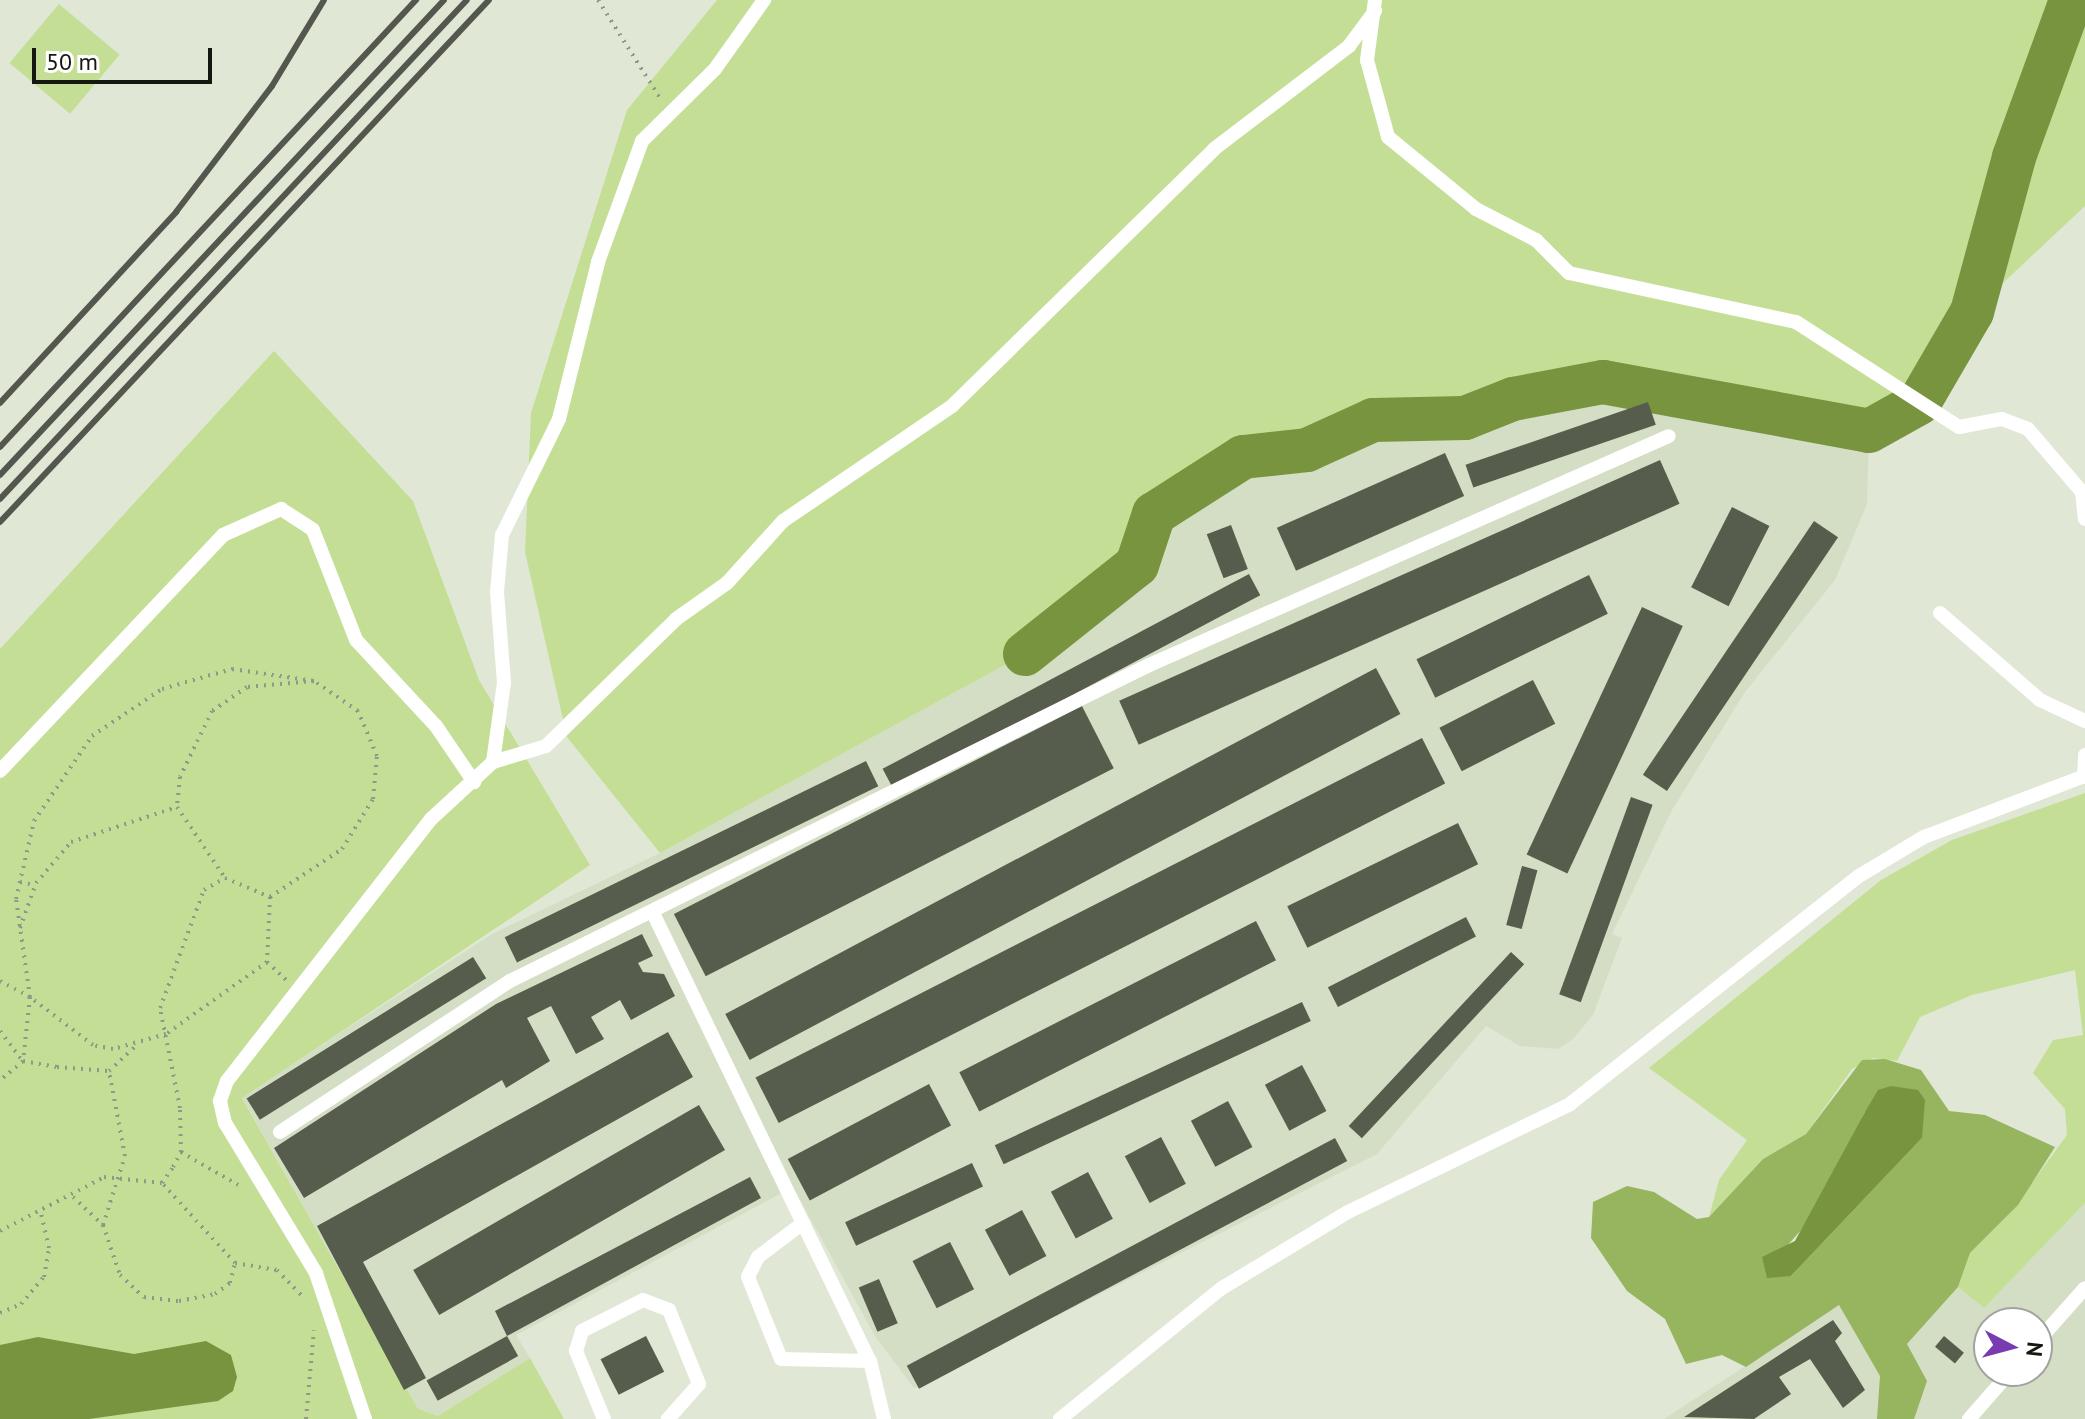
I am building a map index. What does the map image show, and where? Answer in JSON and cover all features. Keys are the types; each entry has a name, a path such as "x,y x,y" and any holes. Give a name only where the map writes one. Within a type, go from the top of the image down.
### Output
{"lane":[{"path":"493,762 504,683 497,592 502,535 559,419 598,262 642,141 715,69 764,0"},
{"path":"1375,6 1367,60 1388,137 1476,209 1536,240 1569,273 1796,322 1959,427 2002,419 2028,429 2082,492 2085,519"},
{"path":"365,1419 316,1273 292,1222 239,1152 220,1101 295,989 391,861 493,762 546,746 676,619 727,583 783,521 952,406 1214,149 1349,46 1375,6"},
{"path":"280,1132 510,981 653,913 1147,666 1669,436"},
{"path":"0,771 223,535 281,509 313,530 356,640 436,726 474,782"},
{"path":"1940,613 2040,700 2085,721"},
{"path":"1060,1419 1222,1288 1348,1212 1441,1173 1570,1104 1859,876 1924,837 2085,776 2085,755"},
{"path":"653,913 870,1361 884,1419"},
{"path":"803,1223 758,1257 748,1277 781,1359 870,1361"},
{"path":"2053,1324 2085,1288"},
{"path":"604,1419 576,1351 582,1331 643,1300 669,1310 699,1384 668,1419"},
{"path":"1969,1419 1997,1387"}],"path":[{"path":"598,0 671,113"},
{"path":"264,668 266,684"},
{"path":"0,1080 23,1061 30,997 19,931 20,882 34,821 92,736 162,689 232,669 264,668 314,681 358,711 371,731 377,756 373,799 342,849 270,897"},
{"path":"270,897 225,878 177,807 180,777 212,711 247,687 314,681"},
{"path":"20,882 30,888 71,842 177,807"},
{"path":"162,1183 181,1152 160,1008 204,890 225,878"},
{"path":"19,931 36,883"},
{"path":"270,897 267,962 295,989"},
{"path":"0,981 30,997 93,1045 137,1045 166,1034 267,962"},
{"path":"0,1031 23,1061 109,1071 137,1045"},
{"path":"103,1225 121,1178 125,1156 109,1071"},
{"path":"181,1152 245,1192"},
{"path":"0,1231 73,1197 95,1181 121,1178 162,1183 235,1263 289,1277"},
{"path":"73,1197 103,1225 120,1275 144,1297 179,1301 215,1294 230,1283 235,1263"},
{"path":"0,1313 21,1304 44,1277 49,1248 40,1210"},
{"path":"285,1263 289,1277 308,1308"},
{"path":"306,1419 316,1366 311,1318"}],"shaded area":[{"path":"717,0 2085,0 2085,206 1972,312 1919,403 1869,431 1603,382 1513,399 1465,418 1373,420 1307,450 1243,457 1154,514 1137,565 1025,654 660,853 567,737 525,552 531,413 627,110"},
{"path":"59,4 120,55 70,114 10,63"},
{"path":"274,351 413,501 479,680 590,865 242,1098 418,1409 438,1416 530,1358 564,1419 0,1419 0,649"},
{"path":"1603,382 1869,431 1867,504 1835,580 1745,692 1672,810 1612,934 1622,938 1593,1015 1573,1039 1558,1049 1520,1046 1486,1026 1377,1154 914,1388 875,1336 793,1187 516,1335 530,1358 438,1416 418,1409 242,1097 492,934 660,853 1025,654 1137,565 1154,514 1243,457 1307,450 1373,420 1464,418 1513,399"},
{"path":"2085,793 2085,1203 1985,1307 1958,1287 1970,1253 2009,1214 2067,1135 2065,1109 2033,1073 2053,1040 2083,1035 2075,970 1972,995 1920,1017 1897,1061 1873,1058 1852,1069 1806,1134 1763,1159 1709,1217 1719,1180 1747,1140 1649,1068 1881,880 1952,840"},
{"path":"1885,1059 1921,1070 1949,1111 1985,1115 2055,1147 2018,1205 1970,1253 1958,1287 1907,1344 1927,1381 1914,1419 1877,1419 1880,1376 1839,1305 1746,1367 1722,1355 1686,1364 1665,1319 1627,1291 1591,1238 1593,1202 1627,1186 1654,1192 1697,1219 1709,1217 1763,1159 1806,1134 1862,1060","holes":["1865,1112 1922,1138 1791,1276 1786,1247 1811,1219"]},
{"path":"1891,1086 1918,1090 1925,1100 1922,1138 1791,1276 1767,1278 1762,1257 1795,1241 1878,1090"},
{"path":"2085,1203 2085,1419 1664,1419 1839,1305 1880,1375 1958,1287 1983,1307 1973,1307 1973,1387 2053,1387 2053,1307 1985,1307"},
{"path":"38,1337 134,1354 206,1341 231,1355 237,1377 233,1391 218,1401 89,1419 0,1419 0,1345"}],"building":[{"path":"1648,402 1656,425 1473,488 1466,465"},
{"path":"1445,453 1464,496 1296,571 1277,528"},
{"path":"1660,460 1680,504 1139,745 1119,701"},
{"path":"1732,507 1769,526 1729,606 1691,587"},
{"path":"1814,521 1838,537 1667,791 1643,775"},
{"path":"1231,525 1248,569 1224,578 1207,534"},
{"path":"1249,574 1260,595 894,790 883,769"},
{"path":"1589,575 1608,614 1435,698 1416,659"},
{"path":"1642,607 1683,626 1567,873 1527,854"},
{"path":"1376,668 1400,714 750,1060 725,1014"},
{"path":"1533,680 1555,724 1462,771 1439,728"},
{"path":"1082,706 1114,768 706,976 674,914"},
{"path":"1422,738 1445,783 779,1123 756,1078"},
{"path":"866,761 878,786 517,962 505,937"},
{"path":"1631,797 1653,805 1581,1002 1559,994"},
{"path":"1458,823 1478,864 1307,948 1287,906"},
{"path":"1522,866 1537,870 1522,929 1506,925"},
{"path":"1466,917 1476,937 1338,1007 1328,987"},
{"path":"1256,921 1276,960 979,1111 959,1072"},
{"path":"642,934 653,956 638,963 643,972 664,974 675,996 631,1020 620,1000 591,1017 604,1039 576,1054 551,1006 527,1018 550,1061 506,1088 502,1080 304,1198 274,1148 496,1004"},
{"path":"1511,952 1524,964 1362,1138 1349,1126"},
{"path":"473,957 486,978 260,1120 247,1098"},
{"path":"1302,1002 1311,1021 1004,1164 995,1145"},
{"path":"668,1032 693,1077 363,1262 426,1378 404,1390 317,1226"},
{"path":"1302,1065 1326,1111 1289,1131 1265,1085"},
{"path":"929,1084 951,1125 810,1201 788,1159"},
{"path":"1228,1101 1252,1147 1215,1167 1191,1121"},
{"path":"699,1105 725,1150 439,1315 413,1270"},
{"path":"1161,1137 1186,1184 1150,1203 1125,1156"},
{"path":"1335,1138 1347,1161 919,1389 907,1366"},
{"path":"972,1163 983,1187 856,1246 845,1222"},
{"path":"1088,1172 1113,1219 1076,1239 1051,1192"},
{"path":"750,1177 761,1198 507,1336 495,1311"},
{"path":"1022,1210 1046,1256 1009,1276 985,1230"},
{"path":"950,1242 974,1289 937,1308 913,1261"},
{"path":"879,1279 898,1323 878,1332 859,1288"},
{"path":"1833,1320 1842,1333 1835,1341 1865,1390 1843,1408 1810,1359 1779,1377 1791,1394 1754,1419 1684,1417"},
{"path":"507,1336 518,1356 438,1401 427,1381"},
{"path":"646,1336 664,1372 619,1395 601,1359"},
{"path":"1944,1336 1964,1353 1955,1363 1935,1347"}],"waterway":[{"path":"1025,654 1137,565 1154,514 1243,457 1307,450 1373,420 1465,418 1513,399 1603,382 1869,431 1919,403 1972,312 2014,157 2071,0"}],"railway":[{"path":"0,403 176,212 272,86 324,0"},
{"path":"0,447 416,0"},
{"path":"0,475 444,0"},
{"path":"0,499 467,0"},
{"path":"0,522 489,0"}]}
